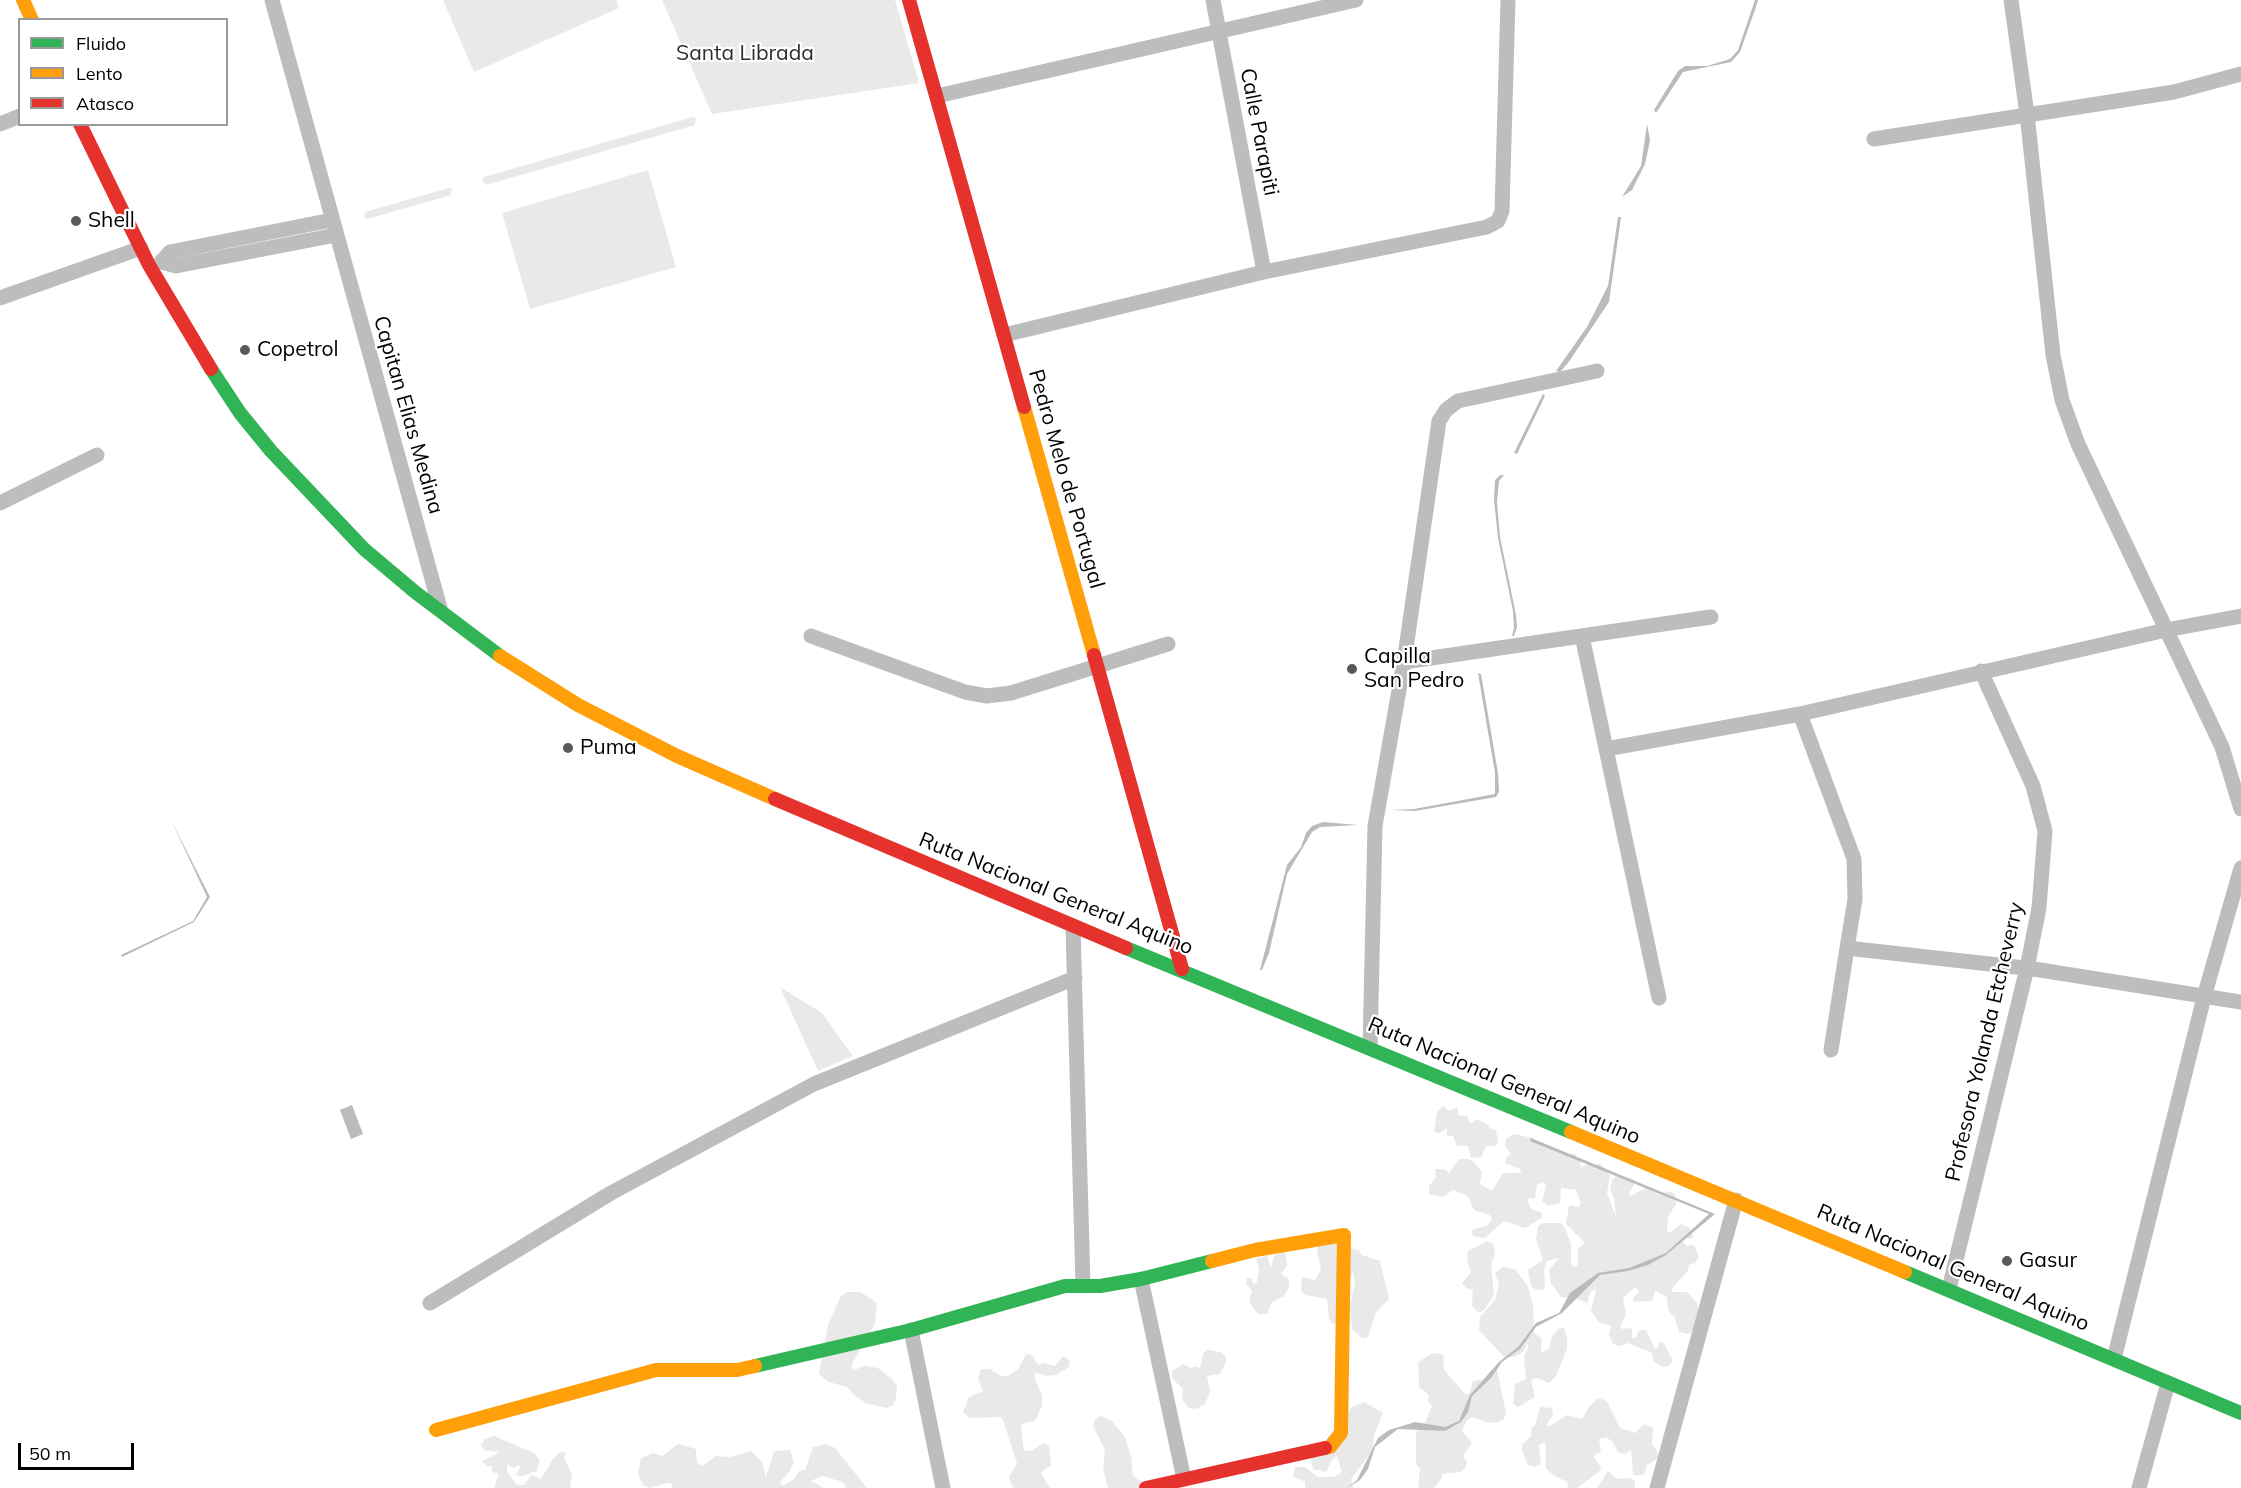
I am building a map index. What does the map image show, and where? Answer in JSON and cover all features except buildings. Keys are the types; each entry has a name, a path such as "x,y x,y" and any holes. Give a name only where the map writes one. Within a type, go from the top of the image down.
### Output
{"main road":[{"path":"23,0 31,18"},
{"name":"Pedro Melo de Portugal","path":"909,0 1182,969"},
{"name":"Ruta Nacional General Aquino","path":"81,126 141,248 155,263 215,376 271,451 364,549 441,614 501,657 578,705 677,756 1073,927 1182,969 2241,1413"},
{"path":"436,1430 656,1370 737,1370 911,1330 1065,1286 1100,1286 1142,1279 1286,1244 1338,1234 1345,1239 1341,1433 1330,1446 1146,1488"}],"street":[{"name":"Capitan Elias Medina","path":"272,0 441,614"},
{"name":"Calle Parapiti","path":"1213,0 1264,272"},
{"path":"936,96 1356,0"},
{"path":"1004,335 1264,272 1487,227 1498,220 1502,211 1508,0"},
{"path":"2011,0 2027,114 2053,355 2062,400 2078,444 2222,747 2241,809"},
{"path":"1874,139 2174,92 2241,74"},
{"path":"0,124 18,117"},
{"path":"155,263 170,252 334,228"},
{"path":"155,263 176,266 334,228"},
{"path":"0,298 141,248"},
{"path":"1370,1048 1375,826 1404,662 1439,421 1458,401 1597,371"},
{"path":"0,503 96,455"},
{"path":"1606,750 1800,714 1981,671 2166,630 2241,616"},
{"path":"1404,662 1711,617"},
{"path":"811,636 965,692 987,696 1011,693 1168,644"},
{"path":"1582,636 1659,998"},
{"name":"Profesora Yolanda Etcheverry","path":"1949,1289 2027,968 2039,908 2045,831 2033,786 1981,671"},
{"path":"1800,714 1854,859 1855,899 1831,1050"},
{"path":"2114,1359 2204,997 2241,868"},
{"path":"1073,927 1083,1285"},
{"path":"1846,948 2027,968 2241,1002"},
{"path":"430,1303 611,1193 814,1084 1074,978"},
{"path":"1656,1488 1736,1200"},
{"path":"1142,1279 1184,1479"},
{"path":"911,1330 944,1488"},
{"path":"2139,1488 2168,1383"}],"green space":[{"path":"443,0 616,0 619,8 474,72"},
{"name":"Santa Librada","path":"662,0 895,0 919,83 712,114"},
{"path":"696,118 695,125 486,185 482,180 484,177"},
{"path":"648,170 676,267 530,309 502,213"},
{"path":"452,189 451,195 367,219 364,217 365,212"},
{"path":"780,987 822,1013 853,1056 818,1071"},
{"path":"1443,1106 1449,1111 1458,1107 1458,1115 1467,1116 1470,1124 1477,1119 1488,1125 1490,1129 1496,1130 1498,1143 1495,1146 1486,1146 1481,1157 1471,1158 1468,1146 1457,1146 1453,1136 1447,1136 1447,1128 1440,1133 1434,1132 1437,1112"},
{"path":"1514,1134 1532,1138 1561,1154 1575,1154 1580,1160 1581,1167 1592,1163 1595,1170 1596,1164 1601,1164 1610,1176 1607,1193 1616,1217 1614,1198 1610,1189 1612,1180 1616,1176 1633,1179 1634,1185 1629,1193 1631,1196 1647,1187 1653,1188 1658,1195 1670,1191 1675,1194 1676,1204 1668,1217 1668,1233 1681,1224 1690,1228 1693,1236 1691,1239 1685,1237 1683,1242 1687,1246 1694,1245 1699,1257 1695,1263 1689,1265 1688,1271 1673,1287 1672,1292 1687,1292 1698,1304 1698,1327 1689,1334 1679,1332 1675,1318 1668,1310 1667,1297 1655,1291 1652,1301 1634,1302 1633,1298 1639,1292 1635,1287 1623,1298 1626,1315 1620,1327 1622,1329 1632,1328 1632,1338 1635,1338 1640,1330 1646,1330 1655,1349 1658,1348 1659,1342 1663,1342 1673,1360 1669,1366 1663,1367 1654,1362 1652,1353 1628,1343 1619,1346 1613,1344 1609,1334 1611,1326 1599,1322 1591,1311 1596,1290 1591,1291 1587,1304 1582,1300 1561,1297 1551,1283 1549,1270 1559,1258 1547,1261 1544,1270 1545,1289 1536,1290 1531,1286 1528,1270 1543,1260 1536,1239 1538,1226 1543,1223 1561,1223 1571,1244 1571,1264 1573,1267 1578,1265 1578,1249 1585,1243 1566,1224 1569,1205 1578,1207 1581,1204 1576,1190 1561,1188 1560,1203 1549,1206 1542,1201 1546,1186 1544,1183 1537,1184 1535,1198 1527,1199 1531,1209 1542,1213 1542,1218 1525,1228 1504,1221 1485,1238 1473,1236 1472,1230 1488,1225 1492,1219 1490,1215 1474,1210 1468,1196 1453,1190 1443,1197 1429,1194 1429,1186 1436,1177 1435,1169 1444,1169 1449,1173 1459,1159 1469,1159 1474,1162 1482,1172 1480,1184 1492,1191 1503,1173 1521,1173 1520,1169 1505,1163 1506,1158 1511,1154 1505,1146 1506,1139"},
{"path":"1318,1239 1358,1250 1362,1255 1380,1261 1389,1299 1376,1312 1368,1337 1362,1338 1352,1329 1350,1305 1355,1284 1353,1271 1338,1323 1332,1324 1329,1318 1327,1299 1305,1295 1301,1290 1302,1277 1315,1280 1321,1270 1317,1251"},
{"path":"1488,1241 1494,1245 1495,1255 1491,1264 1494,1295 1484,1310 1479,1313 1472,1306 1473,1290 1466,1288 1462,1283 1471,1272 1467,1260 1468,1251"},
{"path":"1285,1251 1287,1265 1281,1274 1289,1279 1289,1288 1284,1296 1272,1302 1267,1314 1258,1314 1249,1302 1252,1291 1246,1284 1247,1278 1251,1278 1254,1284 1257,1282 1259,1269 1256,1259 1267,1256 1271,1268 1274,1256"},
{"path":"1502,1267 1515,1269 1527,1285 1533,1304 1534,1333 1542,1338 1541,1352 1549,1349 1552,1337 1558,1329 1564,1328 1567,1338 1567,1349 1556,1376 1549,1383 1537,1378 1531,1380 1535,1397 1518,1407 1513,1404 1515,1384 1526,1379 1524,1357 1529,1345 1527,1344 1523,1352 1514,1357 1504,1357 1479,1330 1480,1317 1495,1300 1499,1285 1495,1273"},
{"path":"847,1292 860,1292 877,1304 875,1323 851,1366 854,1370 865,1366 878,1368 893,1380 897,1386 896,1399 893,1405 887,1408 868,1404 856,1397 847,1387 829,1382 819,1374 828,1325 841,1296"},
{"path":"1208,1350 1221,1352 1226,1356 1226,1362 1220,1374 1207,1376 1210,1392 1205,1404 1196,1409 1189,1408 1183,1401 1182,1388 1172,1378 1172,1371 1183,1364 1191,1368 1195,1366 1200,1368 1203,1353"},
{"path":"1433,1353 1443,1354 1444,1370 1465,1394 1469,1394 1473,1381 1485,1379 1491,1370 1497,1370 1506,1413 1504,1419 1498,1422 1488,1423 1473,1417 1467,1420 1462,1431 1472,1443 1463,1455 1467,1463 1465,1469 1460,1472 1441,1474 1442,1478 1434,1488 1418,1488 1420,1469 1416,1464 1416,1432 1425,1423 1432,1406 1428,1401 1429,1395 1419,1387 1418,1362"},
{"path":"1026,1354 1032,1355 1038,1365 1043,1363 1055,1366 1063,1356 1070,1361 1069,1367 1056,1375 1047,1376 1035,1373 1035,1380 1042,1395 1042,1406 1035,1421 1022,1424 1021,1427 1024,1451 1033,1450 1043,1443 1049,1446 1051,1466 1041,1473 1050,1488 1015,1488 1012,1486 1009,1477 1017,1463 1002,1417 970,1418 963,1412 969,1397 983,1391 978,1379 981,1369 990,1369 1001,1376 1008,1376 1018,1369"},
{"path":"1598,1398 1607,1401 1620,1428 1635,1433 1644,1424 1653,1428 1652,1444 1657,1451 1658,1458 1647,1465 1644,1475 1633,1475 1631,1450 1625,1454 1618,1452 1613,1442 1606,1437 1599,1439 1601,1452 1593,1456 1601,1468 1600,1471 1577,1488 1568,1488 1567,1482 1553,1475 1546,1468 1545,1442 1539,1445 1541,1464 1535,1467 1528,1465 1522,1445 1531,1436 1531,1429 1535,1425 1540,1407 1552,1408 1553,1415 1547,1424 1548,1427 1567,1415 1582,1419"},
{"path":"1364,1402 1383,1413 1374,1435 1373,1450 1351,1479 1353,1488 1305,1488 1305,1482 1293,1476 1295,1467 1305,1467 1318,1477 1334,1477 1342,1472 1337,1456 1332,1460 1326,1472 1313,1469 1311,1459 1352,1407"},
{"path":"1101,1416 1112,1421 1125,1437 1131,1456 1133,1476 1150,1488 1108,1488 1103,1468 1105,1450 1093,1426 1095,1419"},
{"path":"494,1436 534,1453 540,1460 537,1471 522,1476 516,1475 521,1465 513,1468 507,1464 507,1472 517,1485 524,1485 532,1475 541,1479 553,1459 560,1452 566,1452 564,1458 572,1474 570,1488 494,1488 499,1474 492,1472 492,1466 486,1466 482,1461 500,1452 484,1450 481,1445 485,1439"},
{"path":"678,1444 696,1449 697,1462 702,1466 716,1456 730,1457 751,1451 762,1462 766,1477 774,1451 790,1450 794,1462 780,1482 783,1486 794,1479 799,1471 805,1470 813,1447 826,1444 835,1448 867,1488 846,1488 843,1482 822,1476 811,1481 824,1488 673,1488 671,1483 667,1483 650,1488 643,1485 638,1473 641,1458 653,1453 662,1456"},
{"path":"1608,1471 1617,1479 1629,1478 1635,1481 1635,1488 1597,1488"}],"shaded area":[{"path":"1755,0 1758,0 1757,4 1740,52 1731,62 1683,72 1656,113 1654,110 1678,71 1685,66 1707,66 1730,59 1738,50"},
{"path":"1647,124 1650,140 1645,164 1632,190 1622,197 1641,166"},
{"path":"1618,217 1621,217 1609,302 1568,363 1560,372 1556,371 1587,327 1608,286"},
{"path":"1543,394 1545,396 1517,454 1514,453"},
{"path":"1500,475 1504,475 1499,481 1497,502 1500,537 1516,615 1517,627 1514,636 1512,636 1513,611 1498,538 1494,500 1495,480"},
{"path":"1478,673 1481,674 1498,773 1499,792 1496,797 1415,811 1391,810 1414,809 1495,794 1495,773"},
{"path":"171,820 210,897 194,922 122,957 121,955 193,921 207,897"},
{"path":"1323,822 1358,825 1320,827 1312,832 1287,874 1269,953 1260,970 1287,865 1301,847 1306,833 1312,826"},
{"path":"352,1105 363,1134 351,1139 340,1110"},
{"path":"1531,1138 1715,1214 1666,1255 1648,1265 1600,1275 1562,1313 1536,1327 1520,1349 1502,1362 1491,1378 1472,1396 1468,1412 1461,1422 1445,1431 1398,1429 1375,1447 1368,1469 1360,1480 1347,1488 1357,1480 1378,1438 1389,1430 1415,1422 1445,1427 1459,1421 1470,1395 1499,1362 1518,1347 1536,1323 1559,1313 1570,1293 1598,1273 1629,1268 1666,1253 1709,1214 1530,1141"}],"traffic: fast":[{"path":"211,369 240,413 271,451 364,549 415,592 500,656"},
{"path":"1126,948 1571,1132"},
{"path":"755,1366 911,1330 1065,1286 1100,1286 1141,1279 1212,1261"},
{"path":"1905,1272 2241,1413"}],"traffic: slow":[{"path":"23,0 31,18"},
{"path":"1024,407 1094,655"},
{"path":"500,656 578,705 677,756 775,799"},
{"path":"1571,1132 1905,1272"},
{"path":"1212,1261 1255,1250 1344,1235 1341,1433 1330,1447 1325,1448"},
{"path":"436,1430 656,1370 737,1370 755,1366"}],"traffic: jam":[{"path":"909,0 1024,407"},
{"path":"81,126 149,265 211,369"},
{"path":"1094,655 1182,969"},
{"path":"775,799 1126,948"},
{"path":"1146,1488 1325,1448"}],"place":[{"name":"Shell","path":"76,221"},
{"name":"Copetrol","path":"245,350"},
{"name":"Capilla San Pedro","path":"1352,669"},
{"name":"Puma","path":"568,748"},
{"name":"Gasur","path":"2007,1261"}]}
